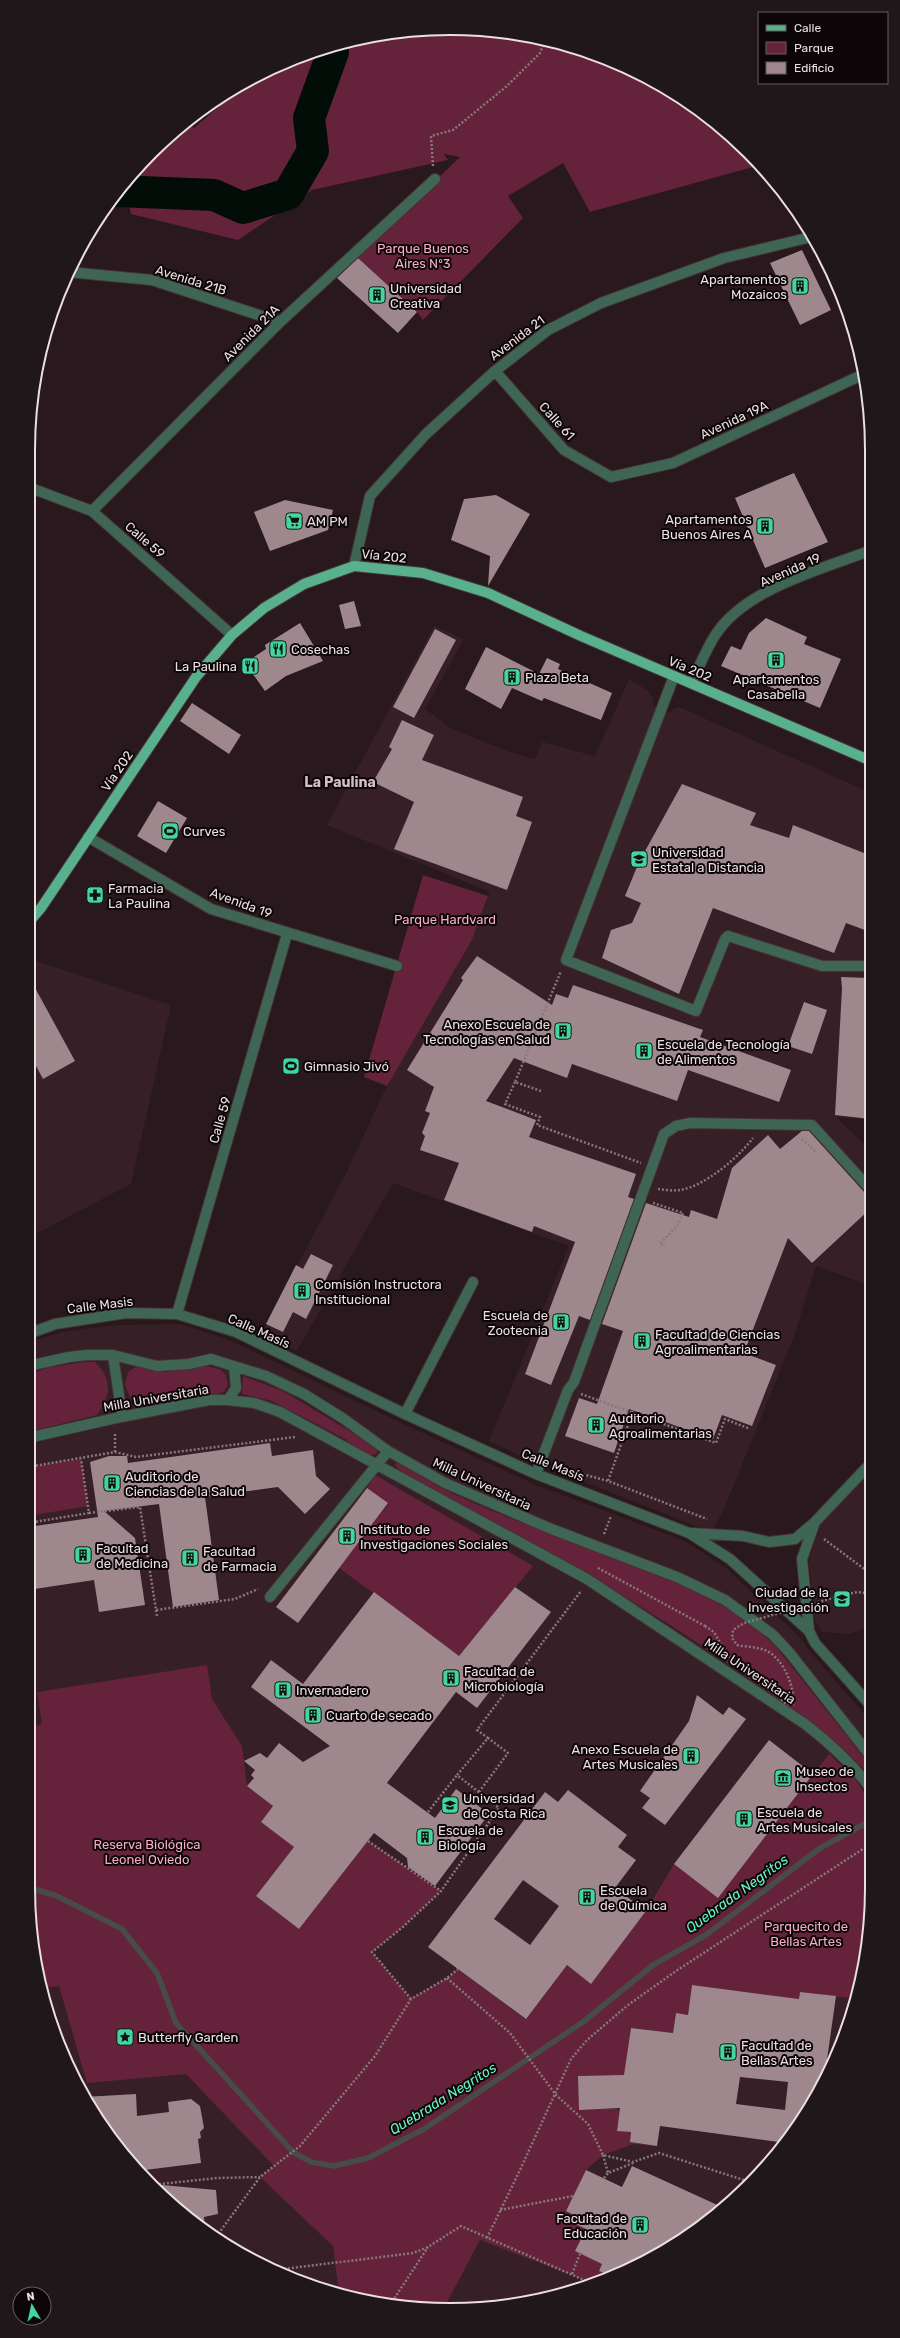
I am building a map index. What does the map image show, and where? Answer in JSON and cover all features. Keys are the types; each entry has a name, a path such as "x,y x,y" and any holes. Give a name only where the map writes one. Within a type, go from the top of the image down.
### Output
{"main road":[{"name":"Vía 202","path":"35,915 196,677 232,635 264,608 304,584 354,566 423,573 488,593 674,676 865,758"}],"street":[{"name":"Avenida 21A","path":"92,511 280,322 435,179"},
{"name":"Avenida 21","path":"354,566 370,496 426,434 495,371 548,330 601,303 724,258 806,238"},
{"name":"Avenida 21B","path":"75,273 152,280 280,322"},
{"name":"Calle 61","path":"495,371 564,450 611,476"},
{"name":"Avenida 19A","path":"611,476 673,462 858,377"},
{"name":"Calle 59","path":"35,490 92,511 232,635"},
{"name":"Avenida 19","path":"690,683 716,634 737,610 777,586 865,553"},
{"path":"674,676 566,960 696,1011 725,939 728,936 822,966 865,966"},
{"name":"Avenida 19","path":"88,837 211,909 288,934 397,966"},
{"name":"Calle 59","path":"177,1314 288,934"},
{"path":"536,1474 568,1390 574,1382 664,1134 669,1129 690,1123 812,1125 865,1183"},
{"path":"405,1414 472,1282"},
{"name":"Calle Masis","path":"35,1331 55,1324 126,1313 177,1314"},
{"name":"Calle Masís","path":"177,1314 236,1332 405,1414 536,1474 689,1533 730,1559 809,1632 816,1643 865,1699"},
{"path":"113,1355 119,1417"},
{"name":"Milla Universitaria","path":"35,1364 69,1357 113,1355 157,1366 189,1364 211,1359 266,1376 304,1394 344,1419 388,1451 445,1483 489,1503 651,1566 725,1600 772,1634 789,1652 865,1749"},
{"path":"228,1400 236,1388 234,1366"},
{"name":"Milla Universitaria","path":"35,1436 119,1417 209,1400 228,1400 254,1403 280,1412 376,1466 587,1579 805,1724 834,1746 855,1767 865,1781"},
{"path":"270,1597 388,1451"},
{"path":"689,1533 743,1536 769,1542 782,1542 794,1539 814,1526 865,1470"},
{"path":"809,1632 802,1559 814,1526"}],"path":[{"path":"435,179 431,136 453,130 501,90 540,53 543,46"},
{"path":"566,960 505,1104 540,1117 537,1125 646,1165"},
{"path":"515,1082 541,1091"},
{"path":"796,1136 801,1138 817,1154"},
{"path":"658,1183 656,1189 680,1190 692,1186 735,1158 754,1137"},
{"path":"653,1196 651,1202 683,1213 678,1225 660,1244 665,1246"},
{"path":"568,1390 633,1412 716,1443 725,1419 750,1429"},
{"path":"608,1481 633,1412"},
{"path":"115,1452 119,1417"},
{"path":"35,1466 115,1452 136,1457 291,1436 298,1438"},
{"path":"81,1458 89,1513"},
{"path":"565,1469 608,1481 710,1521"},
{"path":"35,1522 89,1513 140,1507 157,1616"},
{"path":"814,1526 865,1569"},
{"path":"592,1565 714,1632 727,1655 758,1675 786,1704 794,1704 794,1694 780,1662 767,1651 737,1645 732,1638 733,1630 744,1623 847,1594 858,1592 865,1593"},
{"path":"479,1792 508,1753 477,1730 581,1592 587,1579"},
{"path":"156,1610 235,1599 263,1586"},
{"path":"428,1812 488,1738"},
{"path":"411,1999 372,1952 403,1927 441,1891 499,1808 457,1775"},
{"path":"368,1841 441,1891"},
{"path":"487,2238 499,2210 556,2095 571,2059 587,2040 628,2006 676,1971 865,1848"},
{"path":"219,2233 260,2177 300,2146 375,2056 411,1999 447,1978 458,1968"},
{"path":"447,1978 510,2033 556,2095 588,2124 603,2155 608,2173"},
{"path":"604,2178 608,2173 659,2153 744,2180"},
{"path":"603,2155 633,2162"},
{"path":"159,2183 217,2178 260,2177"},
{"path":"499,2210 573,2196"},
{"path":"286,2269 394,2256 428,2247 461,2226 585,2280"},
{"path":"394,2299 428,2247"},
{"path":"572,2274 580,2254"}],"shaded area":[{"path":"434,626 464,639 425,709 452,729 510,752 535,759 542,742 595,756 629,679 647,690 653,698 654,706 662,710 669,713 674,708 679,707 865,790 865,1120 836,1117 865,1145 865,1284 816,1266 793,1339 722,1514 713,1528 698,1527 536,1463 489,1441 569,1246 393,1183 297,1351 262,1333 347,1171 391,1077 472,940 490,892 327,825"},
{"path":"35,961 171,1005 131,1184 35,1234"},
{"name":"Universidad de Costa Rica","path":"181,1324 232,1341 401,1423 536,1485 685,1541 726,1568 801,1638 807,1648 865,1715 864,1915 857,1969 851,1995 833,2047 822,2072 795,2119 762,2162 724,2200 681,2233 658,2247 634,2260 583,2281 531,2295 504,2299 450,2303 423,2302 369,2295 343,2289 317,2281 266,2260 219,2233 197,2217 176,2200 138,2162 105,2119 91,2096 67,2047 49,1995 43,1969 36,1915 35,1340 62,1332 115,1325"},
{"name":"Ciudad de la Investigación","path":"865,1470 865,1628 849,1634 822,1632 815,1622 809,1560 820,1527 815,1522"}],"green space":[{"name":"Parque Buenos Aires Nº3","path":"450,35 477,36 531,43 557,49 583,57 634,78 681,105 703,121 724,138 753,167 590,212 563,163 508,196 523,218 423,320 417,312 356,256 460,157 444,154 448,160 312,190 238,240 131,214 125,192 138,176 176,138 191,126 194,128 224,102 243,91 266,78 317,57 369,43 396,39"},
{"name":"Parque Hardvard","path":"423,875 488,896 472,940 387,1086 364,1077"},
{"path":"84,1362 95,1362 105,1375 108,1388 105,1401 97,1415 35,1430 35,1372 50,1367"},
{"path":"137,1366 165,1372 207,1366 221,1370 226,1375 228,1385 224,1392 216,1395 183,1398 145,1406 130,1397 125,1385 128,1372"},
{"path":"243,1376 283,1391 373,1445 377,1449 377,1453 373,1455 362,1454 348,1446 347,1440 272,1401 242,1394"},
{"path":"81,1459 88,1506 35,1515 35,1466"},
{"path":"397,1461 404,1464 419,1475 445,1490 485,1508 668,1578 692,1589 736,1614 757,1629 776,1647 865,1759 865,1771 828,1736 734,1667 688,1636 594,1579 402,1473 395,1465"},
{"path":"375,1475 533,1566 459,1656 339,1568 388,1504 367,1488"},
{"path":"207,1665 212,1699 242,1746 247,1786 273,1806 261,1822 294,1847 256,1896 299,1929 368,1841 441,1891 403,1927 372,1952 411,1999 447,1978 458,1969 525,2019 567,1965 591,1983 646,1911 674,1864 718,1897 829,1754 855,1778 865,1794 864,1915 857,1969 850,1998 800,1992 799,1999 692,1985 688,2015 676,2013 673,2033 631,2028 624,2077 579,2109 616,2109 620,2111 617,2130 631,2132 630,2142 657,2146 633,2144 603,2155 586,2170 566,2211 572,2214 569,2221 586,2229 576,2251 586,2256 606,2255 599,2271 604,2273 585,2280 480,2240 447,2303 396,2299 369,2295 338,2288 333,2246 260,2177 274,2166 186,2074 87,2083 59,1986 47,1987 39,1942 35,1888 35,1727 42,1723 37,1692"}],"building":[{"name":"Apartamentos Mozaicos","path":"802,250 831,310 800,325 770,263"},
{"name":"Universidad Creativa","path":"358,258 417,312 398,333 337,278"},
{"path":"794,473 828,542 765,568 735,498"},
{"path":"496,495 530,514 488,586 490,556 451,540 464,499"},
{"name":"AM PM","path":"285,500 333,510 328,530 270,551 254,512"},
{"path":"354,601 361,626 345,629 339,605"},
{"path":"766,618 807,637 804,644 841,659 820,708 721,666 731,646 741,650 749,633"},
{"path":"300,623 323,661 286,676 265,691 245,663 266,649 265,645"},
{"path":"435,629 456,640 414,718 393,707"},
{"name":"Plaza Beta","path":"486,647 539,674 547,658 560,664 558,669 612,693 601,720 544,698 542,701 512,688 501,709 465,689"},
{"path":"192,703 241,735 229,754 180,721"},
{"path":"402,720 434,735 422,760 523,797 516,816 532,822 507,890 394,849 414,802 373,782 392,749 389,747"},
{"path":"682,784 756,813 750,825 789,838 793,825 865,853 865,930 846,923 834,953 713,908 679,994 602,958 611,930 632,923 641,903 625,896 639,862"},
{"path":"158,801 187,818 166,853 137,836"},
{"path":"477,956 552,1005 556,994 568,998 573,985 703,1030 700,1037 791,1070 779,1102 688,1070 677,1101 572,1064 567,1078 514,1058 486,1101 536,1120 529,1137 636,1174 628,1197 634,1199 590,1320 579,1316 551,1385 525,1374 575,1242 534,1226 532,1232 444,1200 459,1163 420,1150 425,1136 422,1133 430,1113 425,1111 434,1087 407,1070 463,980 461,978"},
{"path":"841,977 865,978 865,1118 835,1115 842,989"},
{"path":"35,988 75,1061 43,1079 35,1064"},
{"path":"804,1002 827,1010 812,1054 788,1046"},
{"path":"802,1131 809,1131 865,1193 865,1214 812,1263 788,1238 744,1353 776,1365 752,1426 722,1415 713,1439 629,1409 614,1453 565,1436 579,1398 597,1404 623,1331 602,1324 646,1203 689,1217 691,1210 717,1219 732,1168 768,1135 780,1149"},
{"name":"Comisión Instructora Institucional","path":"311,1254 333,1265 306,1319 293,1312 283,1332 266,1324 296,1265 303,1269"},
{"path":"270,1443 272,1456 313,1450 316,1476 330,1489 305,1514 278,1487 205,1497 219,1600 173,1607 159,1504 104,1511 135,1538 145,1605 99,1612 94,1580 35,1589 35,1526 98,1517 90,1462 109,1456 127,1456 128,1463"},
{"name":"Instituto de Investigaciones Sociales","path":"367,1488 388,1503 298,1623 276,1607"},
{"path":"515,1587 551,1612 477,1708 456,1692 387,1783 435,1818 456,1789 489,1814 435,1886 408,1867 407,1858 374,1833 299,1929 256,1896 294,1847 261,1822 273,1806 247,1786 254,1778 251,1775 255,1770 244,1761 260,1753 267,1758 279,1743 303,1762 330,1746 251,1687 271,1660 303,1684 374,1592 459,1656"},
{"name":"Anexo Escuela de Artes Musicales","path":"697,1695 723,1715 729,1707 746,1719 665,1825 642,1808 650,1798 640,1791 689,1721"},
{"name":"Escuela de Artes Musicales","path":"769,1740 813,1774 718,1898 674,1864"},
{"name":"Escuela de Química","path":"568,1790 627,1835 618,1847 636,1860 615,1888 646,1911 591,1984 567,1965 526,2019 428,1947 545,1792 558,1802","holes":["523,1880 559,1906 530,1945 494,1919"]},
{"name":"Facultad de Bellas Artes","path":"692,1985 799,1999 800,1992 836,1996 827,2061 809,2096 778,2142 660,2126 657,2146 630,2142 631,2132 617,2131 620,2108 579,2110 578,2076 624,2075 631,2028 673,2033 676,2013 688,2015","holes":["740,2077 788,2082 785,2110 736,2104"]},
{"path":"136,2094 137,2116 169,2112 168,2102 191,2099 200,2106 204,2128 200,2132 201,2138 198,2139 201,2163 146,2170 121,2141 91,2097"},
{"name":"Facultad de Educación","path":"632,2166 718,2205 681,2233 658,2247 634,2260 604,2273 599,2271 602,2264 575,2251 586,2229 569,2221 572,2214 566,2211 586,2170 622,2187"},
{"path":"161,2185 216,2190 218,2214 204,2217 204,2222 176,2200"}],"waterway":[{"path":"126,191 214,195 243,208 288,194 313,151 309,118 333,52"},
{"name":"Quebrada Negritos","path":"35,1889 57,1896 122,1929 157,1973 176,2023 293,2152 311,2162 334,2166 368,2158 424,2129 583,2022 653,1965 706,1935 820,1848 865,1824"}],"place":[{"name":"Apartamentos Mozaicos","path":"800,286"},
{"name":"Universidad Creativa","path":"377,295"},
{"name":"AM PM","path":"294,521"},
{"name":"Apartamentos Buenos Aires A","path":"765,526"},
{"name":"Cosechas","path":"278,649"},
{"name":"Apartamentos Casabella","path":"776,660"},
{"name":"La Paulina","path":"250,666"},
{"name":"Plaza Beta","path":"512,677"},
{"name":"Curves","path":"170,831"},
{"name":"Universidad Estatal a Distancia","path":"639,859"},
{"name":"Farmacia La Paulina","path":"95,895"},
{"name":"Anexo Escuela de Tecnologías en Salud","path":"563,1031"},
{"name":"Escuela de Tecnología de Alimentos","path":"644,1051"},
{"name":"Gimnasio Jivó","path":"291,1066"},
{"name":"Comisión Instructora Institucional","path":"302,1291"},
{"name":"Escuela de Zootecnia","path":"561,1322"},
{"name":"Facultad de Ciencias Agroalimentarias","path":"642,1341"},
{"name":"Auditorio Agroalimentarias","path":"596,1425"},
{"name":"Auditorio de Ciencias de la Salud","path":"112,1483"},
{"name":"Instituto de Investigaciones Sociales","path":"347,1536"},
{"name":"Facultad de Medicina","path":"83,1555"},
{"name":"Facultad de Farmacia","path":"190,1558"},
{"name":"Ciudad de la Investigación","path":"842,1599"},
{"name":"Facultad de Microbiología","path":"451,1678"},
{"name":"Invernadero","path":"283,1690"},
{"name":"Cuarto de secado","path":"313,1715"},
{"name":"Anexo Escuela de Artes Musicales","path":"691,1756"},
{"name":"Museo de Insectos","path":"783,1778"},
{"name":"Universidad de Costa Rica","path":"450,1805"},
{"name":"Escuela de Artes Musicales","path":"744,1819"},
{"name":"Escuela de Biología","path":"425,1837"},
{"name":"Escuela de Química","path":"587,1897"},
{"name":"Butterfly Garden","path":"125,2037"},
{"name":"Facultad de Bellas Artes","path":"728,2052"},
{"name":"Facultad de Educación","path":"640,2225"}],"district":[{"name":"La Paulina","path":"340,782"}],"park label":[{"name":"Reserva Biológica Leonel Oviedo","path":"147,1852"},
{"name":"Parquecito de Bellas Artes","path":"806,1934"}]}
